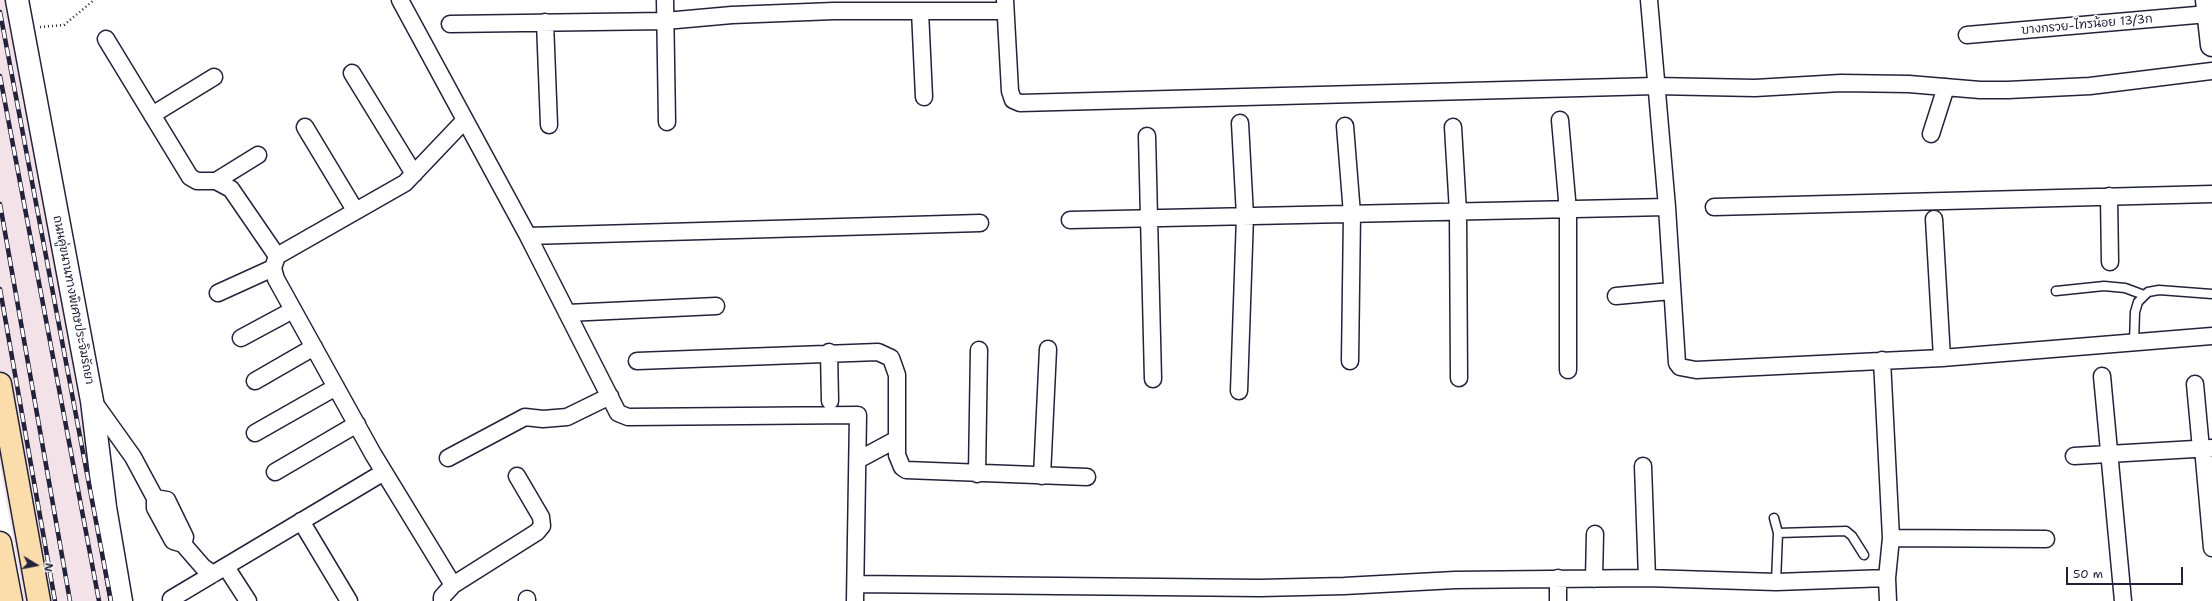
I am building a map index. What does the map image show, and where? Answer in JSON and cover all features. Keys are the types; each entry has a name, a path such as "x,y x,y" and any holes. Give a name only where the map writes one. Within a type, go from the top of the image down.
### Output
{"highway":[{"path":"0,384 40,601"},
{"path":"0,543 11,601"}],"main road":[{"name":"ถนนคู่ขนานทางพิเศษประจิมรัถยา","path":"17,0 92,400 105,507 122,601"},
{"path":"2208,7 2212,45"}],"street":[{"path":"400,0 464,121 528,236 618,413 628,417 856,414 859,418 855,601"},
{"path":"665,0 667,122"},
{"path":"1652,0 1655,86 1667,207 1671,292 1677,362 1686,370 1942,358 2212,336"},
{"path":"450,24 665,21 732,15 920,11 1005,5 1010,91 1013,100 1020,103 1655,86 1755,88 1842,83 1909,84 1980,90 2090,86 2212,71"},
{"name":"บางกรวย-ไทรน้อย 13/3ก","path":"1966,35 2208,7"},
{"path":"920,11 924,97"},
{"path":"545,22 549,125"},
{"path":"106,39 192,180 216,181 232,189 275,262 276,280 384,472 453,585"},
{"path":"352,74 414,174"},
{"path":"152,115 214,77"},
{"path":"1931,134 1946,87"},
{"path":"1560,120 1568,211 1568,370"},
{"path":"218,293 275,262 355,210 404,183 464,121"},
{"path":"1239,391 1245,216 1240,124"},
{"path":"1345,126 1352,214 1350,362"},
{"path":"305,127 355,210"},
{"path":"1453,127 1458,212 1459,378"},
{"path":"1147,136 1153,379"},
{"path":"216,181 258,155"},
{"path":"1714,207 2212,194"},
{"path":"2109,196 2110,262"},
{"path":"1070,220 1150,220 1245,216 1568,211 1667,207"},
{"path":"1934,219 1942,358"},
{"path":"528,236 980,223"},
{"path":"1616,296 1671,292"},
{"path":"567,313 716,306"},
{"path":"241,338 293,310"},
{"path":"255,381 314,347"},
{"path":"1042,476 1048,349"},
{"path":"977,474 978,350"},
{"path":"638,361 829,352 878,352 891,358 897,375 897,455 902,467 906,470 977,474 1087,477"},
{"path":"829,352 830,401"},
{"path":"1882,360 1890,538 1887,578 1888,601"},
{"path":"2102,376 2123,601"},
{"path":"2195,384 2205,448 2212,548"},
{"path":"255,433 336,387"},
{"path":"448,458 525,417 552,419 567,417 610,396"},
{"path":"92,400 133,457 155,498 167,500 185,537 184,544 202,567 220,570 248,601"},
{"path":"275,472 357,424"},
{"path":"858,460 897,439"},
{"path":"2074,456 2205,448"},
{"path":"1643,466 1647,578"},
{"path":"171,599 384,472"},
{"path":"442,601 442,597 453,585 537,532 542,526 541,517 517,476"},
{"path":"301,521 349,601"},
{"path":"1594,534 1594,579"},
{"path":"1890,538 2046,539"},
{"path":"856,584 1260,588 1344,586 1455,580 1558,578 1647,578 1776,582 1887,578"},
{"path":"1558,578 1558,601"}],"lane":[{"path":"2056,291 2104,286 2124,288 2144,295"},
{"path":"2134,343 2135,312 2138,302 2148,292 2159,290 2212,294"},
{"path":"1774,518 1778,533 1776,582"},
{"path":"1778,533 1846,531 1852,536 1864,555"}],"path":[{"path":"22,29 64,25 94,0"}],"shaded area":[{"path":"0,0 7,0 115,601 24,601 0,465"}],"railway":[{"path":"0,12 111,601"},
{"path":"0,76 99,601"},
{"path":"0,204 70,601"},
{"path":"0,289 55,601"}]}
